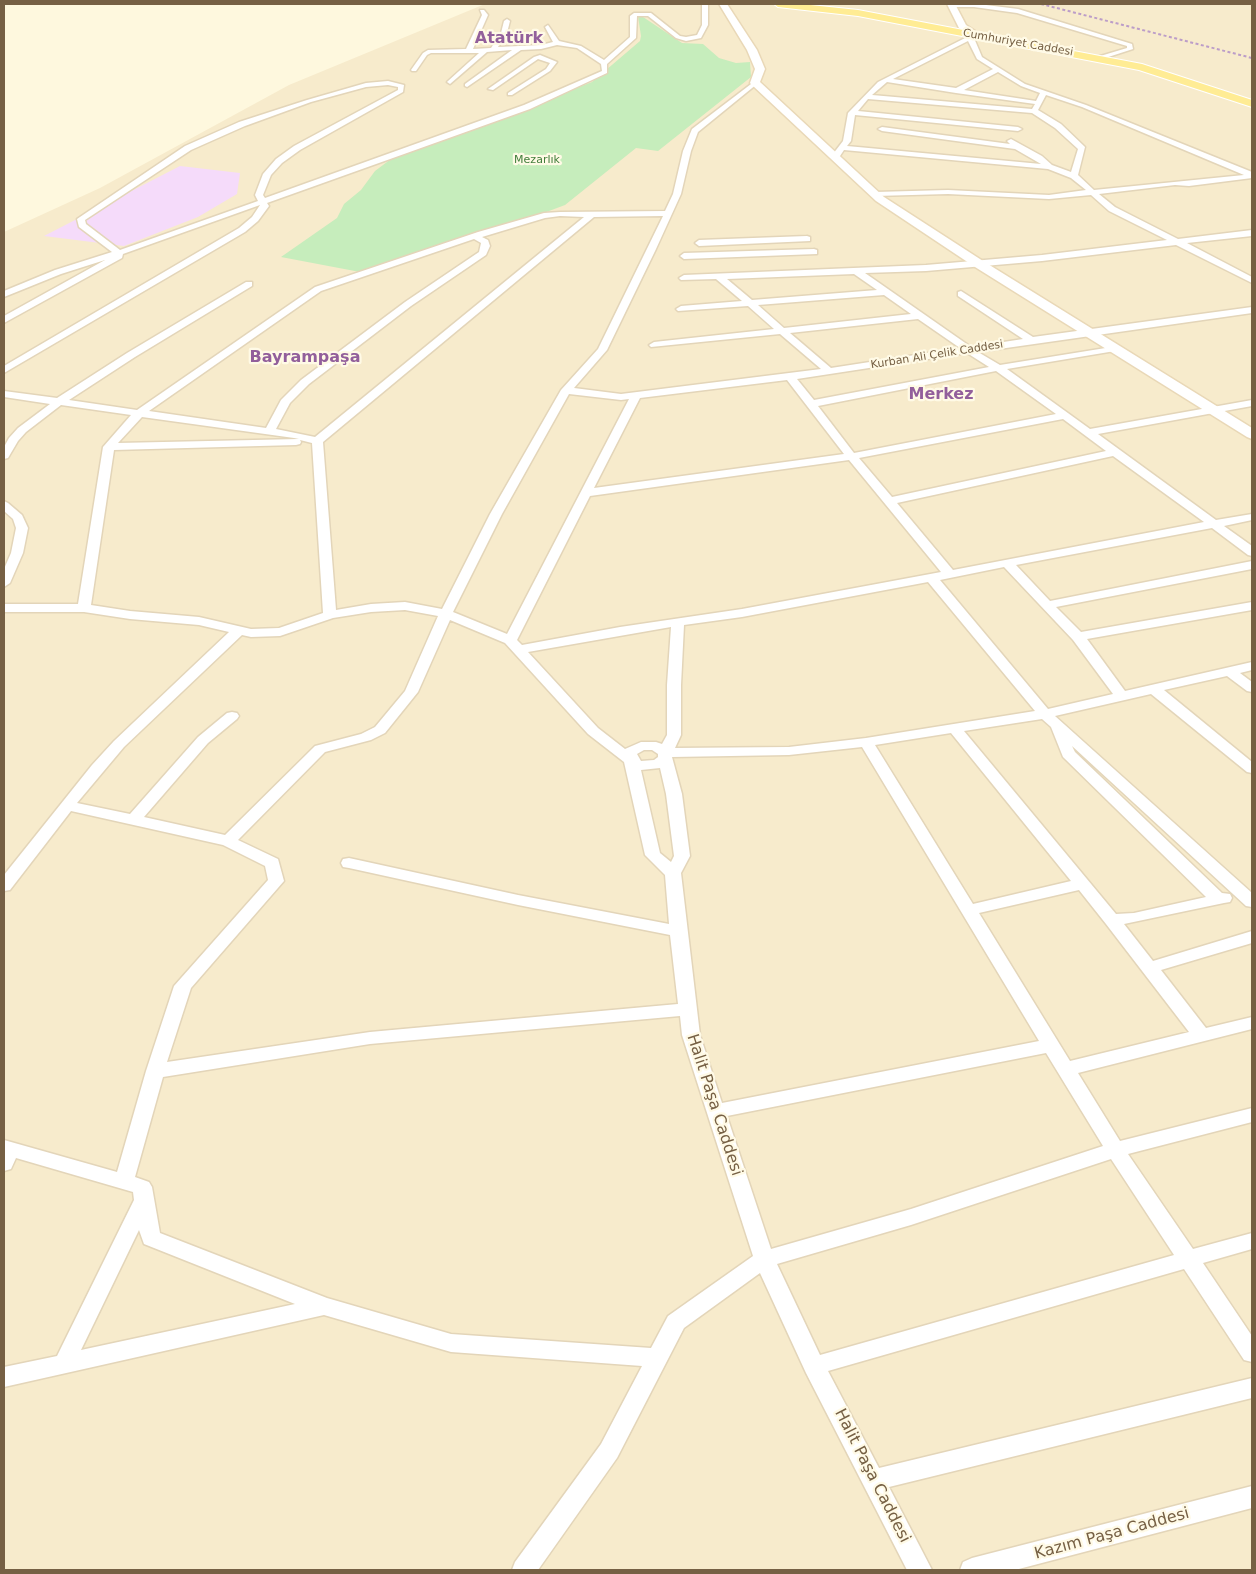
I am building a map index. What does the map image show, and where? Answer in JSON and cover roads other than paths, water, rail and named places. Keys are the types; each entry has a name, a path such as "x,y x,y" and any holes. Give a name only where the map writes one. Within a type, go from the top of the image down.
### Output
{"main road":[{"path":"723,4 752,50 760,69 755,83 838,152 875,194 978,264 1252,434"},
{"name":"Cumhuriyet Caddesi","path":"778,4 858,14 1099,58 1142,68 1251,103"},
{"path":"950,4 962,26 973,36"}],"street":[{"path":"604,63 633,38 633,16 635,11 649,14 678,37 686,39 699,37 705,25 705,4"},
{"path":"950,4 1018,11 1130,45 1130,49 1099,58"},
{"path":"470,50 469,47 476,37 485,15 482,11"},
{"path":"493,49 504,33 507,21"},
{"path":"548,27 557,44"},
{"path":"838,152 847,141 852,113 866,97 886,80 973,36 979,58 1023,85 1084,106 1251,174"},
{"path":"414,70 425,54 430,51 458,55 470,50 485,51 542,47 557,44 579,47 604,63"},
{"path":"491,89 540,57 542,47"},
{"path":"467,86 519,48"},
{"path":"450,82 485,51"},
{"path":"510,94 548,70 554,62 540,57"},
{"path":"4,294 58,272 119,253 262,200 349,172 528,107 605,72 604,63"},
{"path":"956,91 997,70"},
{"path":"886,80 1039,102"},
{"path":"4,370 242,230 255,219 265,206 258,195 267,174 279,161 297,148 401,91 402,86 388,83 366,85 309,101 242,124 182,152 81,219 82,225 119,253"},
{"path":"228,841 320,749 366,737 380,730 411,692 446,614 496,514 566,390 602,350 677,194 687,152 695,131 755,83"},
{"path":"1044,92 1026,120 1012,135 1011,141 1017,147 1039,158 1049,166 1074,176 1112,209 1252,280"},
{"path":"866,97 1058,126 1082,149 1074,176"},
{"path":"852,113 1026,120"},
{"path":"882,128 1017,147"},
{"path":"838,152 1049,166"},
{"path":"875,194 948,192 1041,197 1174,183 1189,184 1251,174"},
{"path":"84,608 109,447 139,413 318,289 475,236 552,214 592,216 668,213"},
{"path":"109,447 317,441 415,358 592,216"},
{"path":"684,256 820,262 857,272 978,264 1252,234"},
{"path":"699,243 805,235 820,262"},
{"path":"270,432 285,402 293,392 408,304 483,253 486,246 485,242 475,236"},
{"path":"4,320 82,275 117,258 119,253"},
{"path":"684,278 719,277 820,262"},
{"path":"857,272 1090,432 1212,525 1252,552"},
{"path":"719,277 829,371"},
{"path":"4,456 13,440 22,430 60,401 248,284"},
{"path":"681,309 886,292"},
{"path":"961,294 1032,340"},
{"name":"Kurban Ali Çelik Caddesi","path":"566,390 621,397 790,377 1032,340 1252,310"},
{"path":"654,345 920,316"},
{"path":"811,404 998,368 1115,348"},
{"path":"790,377 852,457 950,574"},
{"path":"4,394 295,435 317,441"},
{"path":"514,645 585,493 636,395"},
{"path":"1090,432 1252,403"},
{"path":"585,493 852,457 1065,415"},
{"path":"317,441 330,615"},
{"path":"889,501 1115,452"},
{"path":"4,505 18,518 22,528 17,553 4,583"},
{"path":"514,645 742,613 1252,517"},
{"path":"1007,564 1078,637 1122,696"},
{"path":"1046,604 1252,565"},
{"path":"932,578 1050,719 1247,898"},
{"path":"4,608 84,608 130,615 199,621 251,633 280,632 330,615 388,606 421,608 446,614 514,645 593,731 632,760 644,766 658,764 665,756 674,735 674,685 678,622"},
{"path":"1078,637 1252,606"},
{"path":"4,886 96,768 238,631"},
{"path":"665,756 789,751 866,742 955,728 1050,719 1122,696 1252,666"},
{"path":"1230,672 1252,688"},
{"path":"1154,689 1252,769"},
{"path":"134,819 203,740 232,716"},
{"path":"1050,719 1068,754 1218,899"},
{"path":"955,728 1112,920 1202,1036"},
{"path":"866,742 1115,1150 1252,1353"},
{"path":"640,746 656,746 665,756 674,794 682,856 673,873 654,855 630,752 640,746"},
{"path":"67,806 134,819 228,841 272,863 276,881 183,986 155,1071 124,1182"},
{"path":"349,862 518,900 678,930"},
{"name":"Halit Paşa Caddesi","path":"673,873 691,1035 764,1259 814,1366 920,1570"},
{"path":"969,910 1082,884"},
{"path":"1112,920 1134,918 1218,899 1247,898"},
{"path":"1149,968 1252,937"},
{"path":"155,1071 370,1038 687,1009"},
{"path":"1066,1068 1252,1023"},
{"path":"716,1111 1052,1045"},
{"path":"524,1570 609,1451 676,1322 764,1259 911,1217 1115,1150 1252,1115"},
{"path":"6,1153 142,1187 151,1238 324,1306 451,1344 658,1358"},
{"path":"64,1363 144,1200"},
{"path":"814,1366 1252,1241"},
{"path":"4,1376 324,1306"},
{"path":"874,1480 1252,1388"},
{"name":"Kazım Paşa Caddesi","path":"972,1570 1252,1497"}],"railway":[{"path":"1041,4 1252,58"}],"district":[{"name":"Atatürk","path":"509,39"},
{"name":"Bayrampaşa","path":"305,358"},
{"name":"Merkez","path":"941,395"}],"park label":[{"name":"Mezarlık","path":"537,160"}]}
